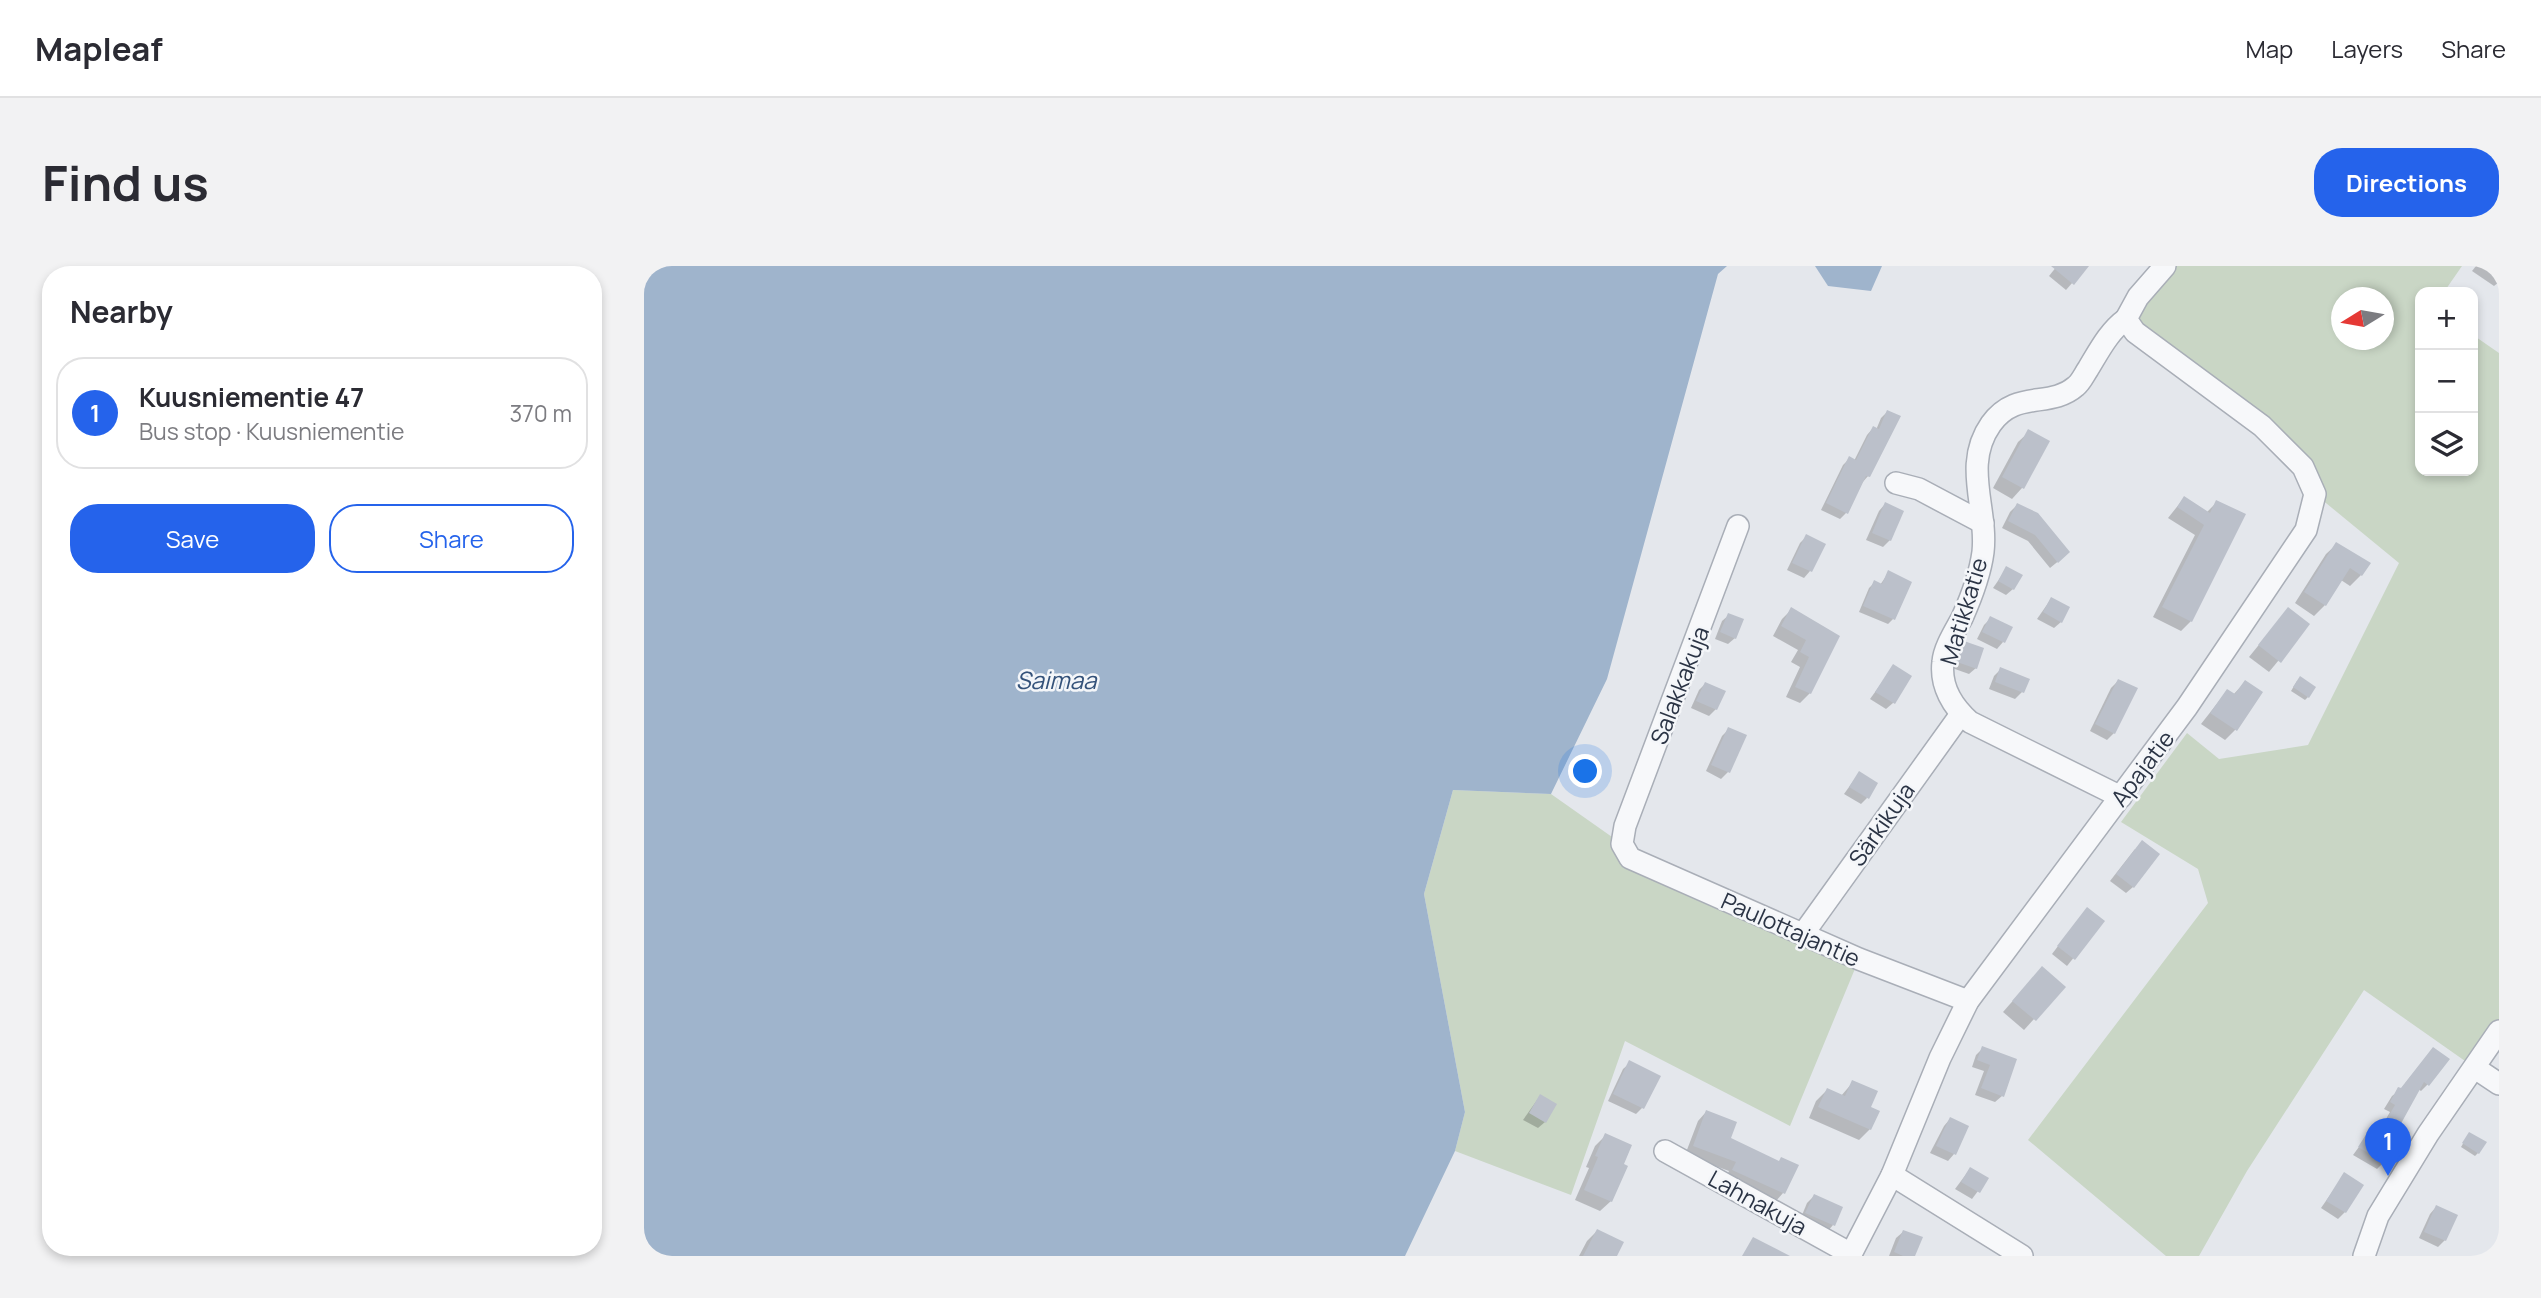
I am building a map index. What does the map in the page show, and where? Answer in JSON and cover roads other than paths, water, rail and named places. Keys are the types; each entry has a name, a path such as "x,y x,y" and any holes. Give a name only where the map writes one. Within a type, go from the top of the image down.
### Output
{"street":[{"name":"Matikkatie","path":"1961,714 1952,703 1944,682 1943,660 1976,580 1983,553 1983,523 1976,476 1977,456 1982,438 2006,408 2019,402 2061,396 2077,386 2115,327 2131,326 2138,297 2165,266"},
{"name":"Apajatie","path":"1850,1255 1892,1175 1940,1058 1968,1001 2188,708 2306,530 2315,494 2303,467 2262,426 2131,326"},
{"path":"1896,482 1919,489 1983,523"},
{"name":"Salakkakuja","path":"1622,844 1625,826 1738,526"},
{"path":"1961,714 1970,722 2121,797"},
{"name":"Särkikuja","path":"1803,934 1961,714"},
{"name":"Paulottajantie","path":"1622,844 1630,858 1859,959 1968,1001"},
{"path":"2364,1256 2378,1216 2428,1134 2499,1031"},
{"path":"2474,1068 2499,1084"},
{"name":"Lahnakuja","path":"1664,1151 1850,1255"},
{"path":"1892,1175 2022,1256"}],"water":[{"name":"Saimaa","path":"644,266 1727,266 1718,274 1607,679 1551,794 1453,790 1424,894 1465,1112 1455,1151 1405,1256 644,1256"},
{"path":"1815,266 1882,266 1871,291 1828,286"}],"place":[{"name":"Kuusniementie 47","path":"2388,1176"}]}
